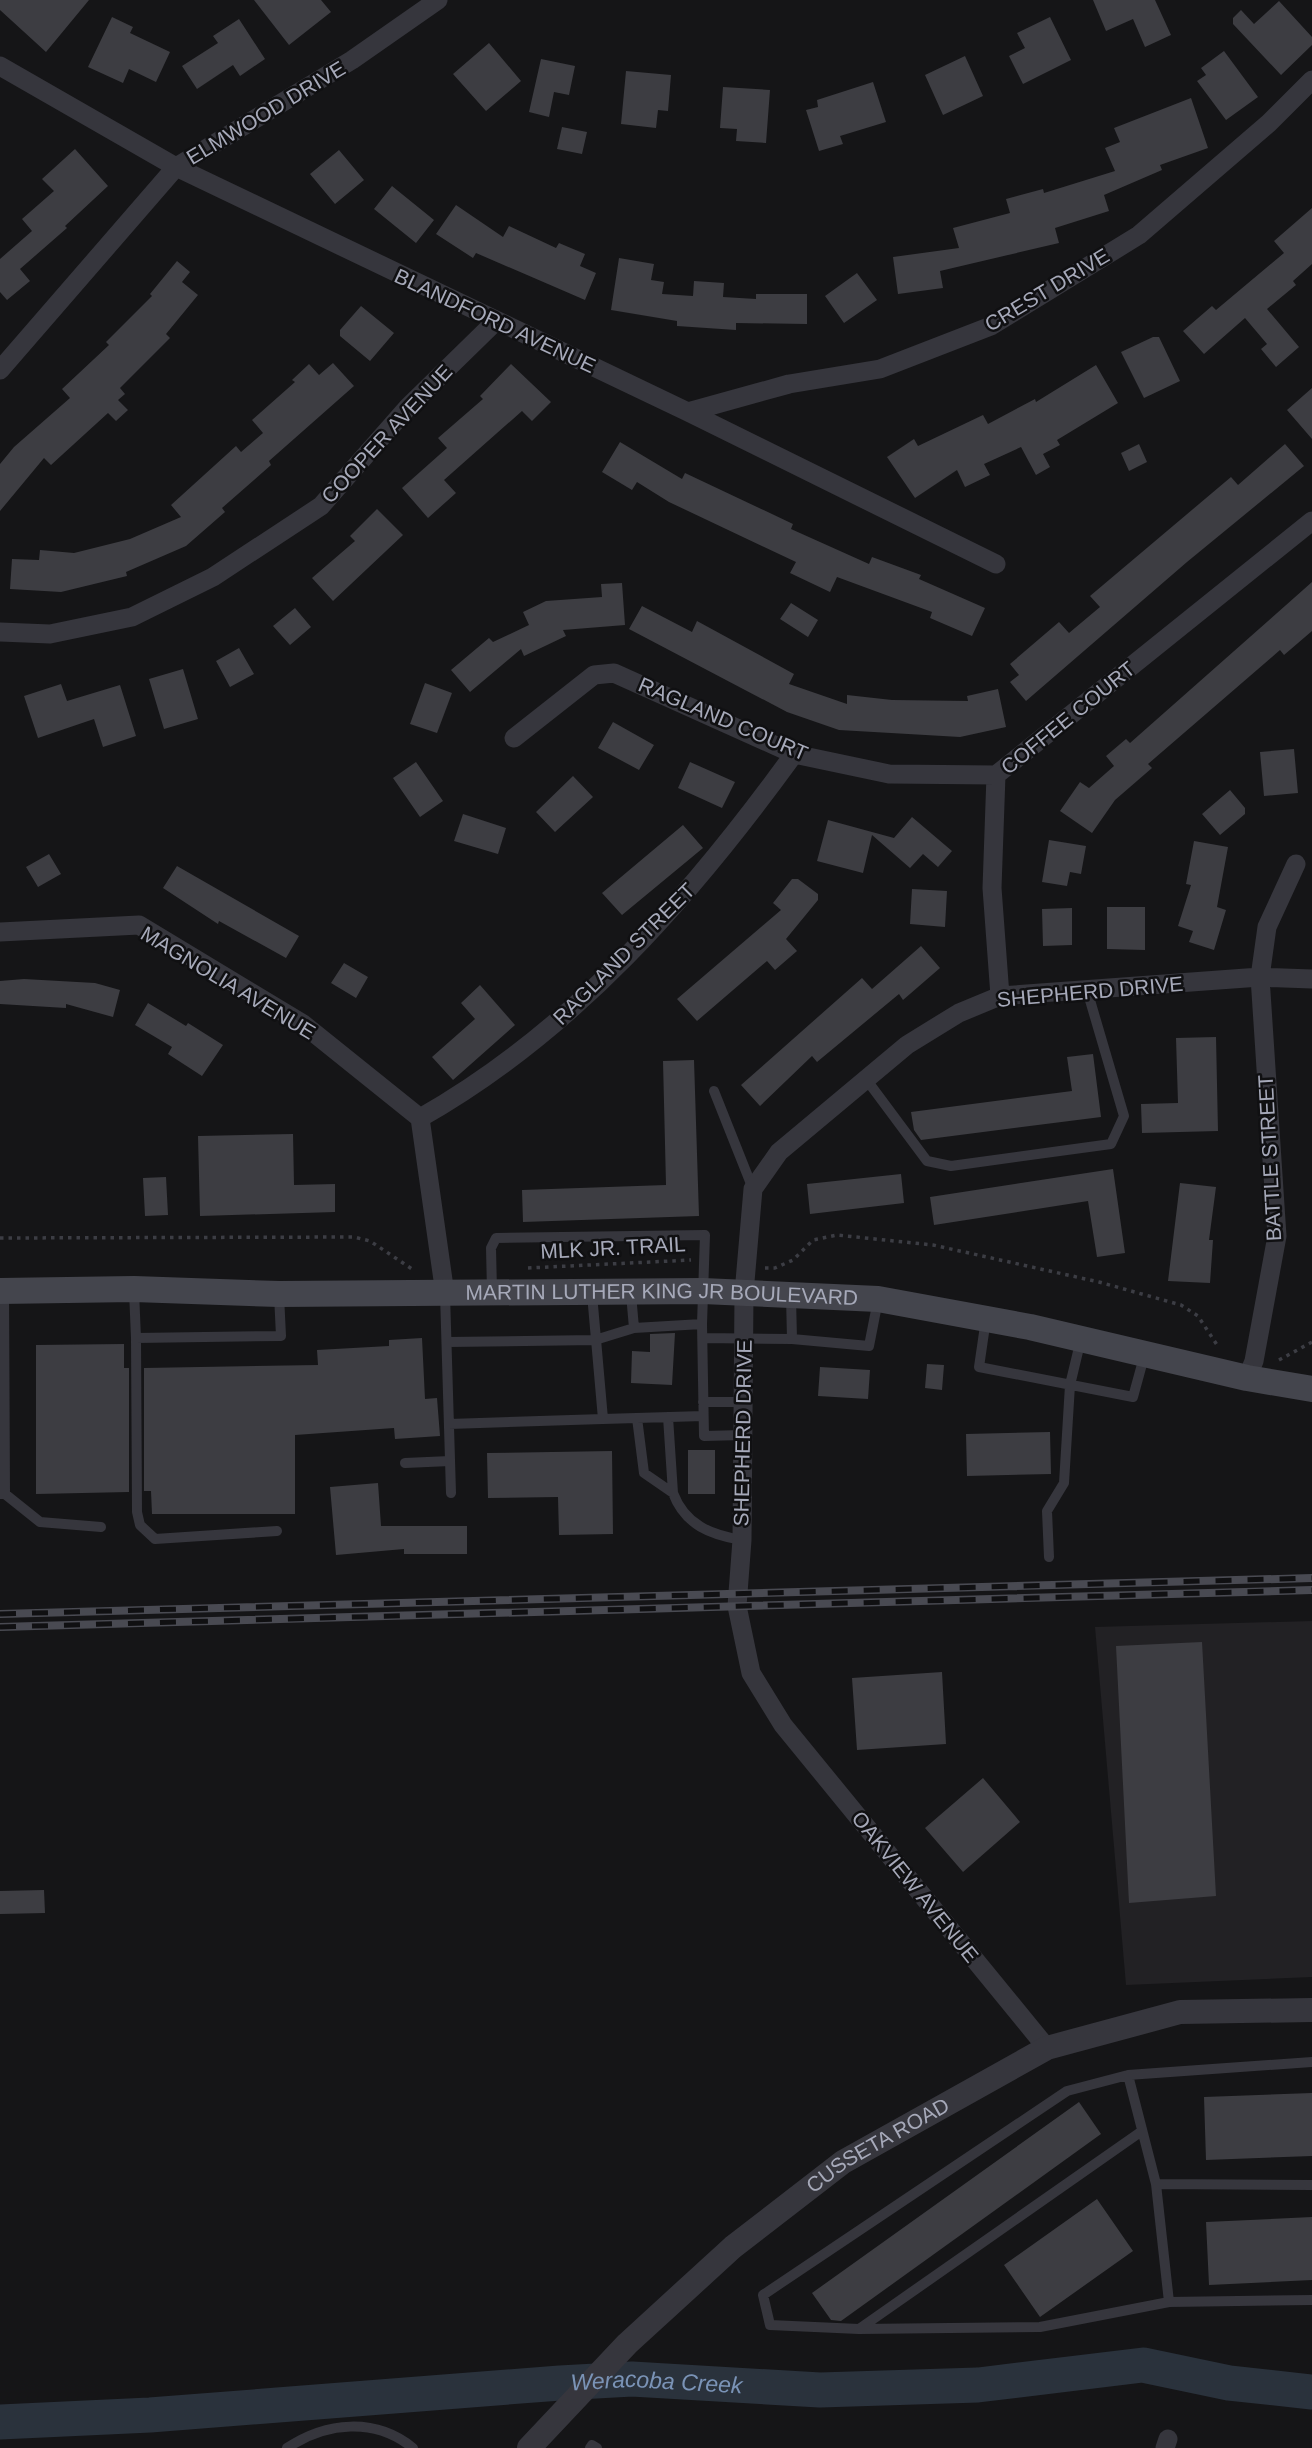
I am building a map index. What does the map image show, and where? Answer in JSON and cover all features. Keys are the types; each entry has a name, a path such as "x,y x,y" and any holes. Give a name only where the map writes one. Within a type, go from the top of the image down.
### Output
{"main road":[{"name":"MARTIN LUTHER KING JR BOULEVARD","path":"2,1291 134,1289 279,1294 492,1281 592,1293 631,1293 703,1291 745,1280 791,1293 878,1299 986,1319 1145,1354 1250,1370 1312,1389"}],"street":[{"name":"ELMWOOD DRIVE","path":"0,370 176,167 352,60 438,0"},
{"name":"BLANDFORD AVENUE","path":"0,66 176,167 495,322 688,412 996,564"},
{"name":"CREST DRIVE","path":"688,412 789,384 880,369 991,326 1139,235 1269,123 1312,80"},
{"name":"COOPER AVENUE","path":"0,632 50,634 132,617 212,577 321,506 408,407 495,322"},
{"name":"COFFEE COURT","path":"1000,996 992,888 996,775 1312,522"},
{"name":"RAGLAND COURT","path":"514,738 594,675 614,673 794,754 889,774 996,775"},
{"name":"RAGLAND STREET","path":"420,1118 468,1091 539,1037 618,965 690,891 794,754"},
{"name":"BATTLE STREET","path":"1250,1370 1277,1236 1260,977 1267,927 1296,864"},
{"name":"MAGNOLIA AVENUE","path":"0,932 139,925 303,1024 420,1118"},
{"name":"SHEPHERD DRIVE","path":"783,1725 751,1673 738,1618 742,1540 745,1280 753,1189 779,1152 907,1045 959,1013 1000,996 1260,977 1312,979"},
{"path":"420,1118 443,1282"},
{"name":"OAKVIEW AVENUE","path":"783,1725 1047,2048"},
{"name":"CUSSETA ROAD","path":"529,2448 627,2344 733,2247 843,2162 1047,2048 1180,2012 1312,2010"}],"lane":[{"path":"865,1078 927,1161 934,1164 951,1166 1111,1144 1124,1116 1087,990"},
{"path":"714,1091 753,1189"},
{"path":"492,1281 493,1241 503,1236 702,1233 707,1237 702,1324 704,1436 743,1436"},
{"path":"443,1282 448,1342 451,1493"},
{"path":"134,1289 137,1512 140,1525 155,1539 277,1531"},
{"path":"2,1291 3,1494 40,1522 101,1527"},
{"path":"592,1293 603,1419"},
{"path":"631,1293 634,1328"},
{"path":"791,1293 792,1339"},
{"path":"135,1338 281,1336 279,1294"},
{"path":"703,1338 792,1339 869,1346 878,1299"},
{"path":"986,1319 979,1367 1133,1397 1145,1354"},
{"path":"448,1342 595,1340 634,1328 702,1324"},
{"path":"1049,1556 1047,1511 1065,1483 1070,1385 1081,1339"},
{"path":"703,1402 744,1402"},
{"path":"449,1424 703,1416"},
{"path":"668,1417 673,1493 677,1505 704,1531 742,1540"},
{"path":"637,1418 644,1473 673,1493"},
{"path":"405,1463 450,1461"},
{"path":"1312,2062 1128,2075 1067,2091 762,2295 770,2325 859,2329 1040,2328 1169,2302 1312,2300"},
{"path":"1128,2075 1156,2184 1169,2302"},
{"path":"859,2329 1142,2131"},
{"path":"1156,2184 1312,2185"},
{"path":"286,2448 322,2431 360,2427 381,2428 413,2448"},
{"path":"590,2448 592,2445 597,2448"}],"path":[{"path":"745,1280 793,1260 813,1240 837,1235 933,1245 1098,1282 1181,1305 1198,1316 1221,1351"},
{"path":"0,1238 354,1237 370,1241 409,1269 443,1282"},
{"name":"MLK JR. TRAIL","path":"492,1281 706,1259"},
{"path":"1250,1370 1279,1360 1312,1342"}],"shaded area":[{"path":"1312,1621 1312,1977 1126,1985 1095,1627"}],"building":[{"path":"0,0 89,0 46,52 0,10"},
{"path":"254,0 321,0 331,12 289,45"},
{"path":"1093,0 1155,0 1171,35 1145,47 1133,19 1106,31"},
{"path":"1279,1 1312,37 1312,45 1281,75 1233,24 1233,18 1241,10 1254,24"},
{"path":"112,17 133,27 130,33 170,52 156,82 129,69 123,83 88,67"},
{"path":"1050,17 1071,60 1023,84 1009,56 1025,48 1017,33"},
{"path":"239,19 265,59 240,76 233,65 197,89 182,66 218,43 213,36"},
{"path":"489,43 521,81 486,111 453,74"},
{"path":"1224,51 1258,97 1226,120 1197,81 1206,75 1201,68"},
{"path":"965,56 983,96 943,115 925,75"},
{"path":"541,59 575,66 569,95 554,92 549,117 529,112"},
{"path":"626,71 671,75 668,111 658,110 656,128 621,124"},
{"path":"873,82 886,122 840,136 843,144 819,151 806,110 818,107 817,100"},
{"path":"723,87 770,90 766,143 736,141 737,129 720,128"},
{"path":"1191,98 1208,148 1160,165 1162,170 1104,195 1109,211 1055,228 1059,243 940,271 943,288 898,294 893,257 959,248 953,228 1010,213 1006,199 1043,189 1044,193 1115,171 1105,148 1120,142 1114,128"},
{"path":"562,127 587,132 582,154 557,149"},
{"path":"75,149 108,186 65,226 67,228 20,269 30,281 7,300 0,292 0,259 32,231 22,219 54,191 42,179"},
{"path":"339,150 364,180 335,204 310,174"},
{"path":"392,186 434,220 416,243 374,209"},
{"path":"456,205 503,237 509,226 556,248 559,243 585,254 580,266 596,273 585,300 476,253 473,258 436,234"},
{"path":"1312,208 1312,264 1293,281 1296,285 1267,309 1299,347 1276,367 1261,349 1267,344 1245,318 1204,354 1183,331 1212,306 1216,310 1284,253 1274,241"},
{"path":"619,258 654,264 651,280 664,282 662,294 693,296 694,281 724,283 723,297 756,299 756,294 807,294 807,324 736,323 736,330 677,326 677,321 611,310"},
{"path":"177,261 190,272 182,282 198,295 166,334 170,338 120,388 125,394 118,400 128,410 116,421 108,413 51,465 44,458 0,511 0,464 14,447 70,398 62,389 109,345 106,342 152,296 150,294"},
{"path":"857,273 877,300 844,323 825,296"},
{"path":"361,306 394,333 370,361 340,336 340,330"},
{"path":"1153,337 1159,337 1180,381 1144,398 1121,352"},
{"path":"333,363 354,386 269,461 271,465 222,508 225,512 186,546 126,572 127,576 61,592 10,589 12,559 39,560 40,550 74,553 130,539 181,517 171,505 236,446 241,452 263,433 252,420 295,382 292,380 309,364 319,375"},
{"path":"511,364 551,402 532,421 522,411 444,480 456,493 428,518 402,488 447,448 438,438 483,399 480,396"},
{"path":"1096,365 1118,403 1057,440 1060,445 1043,454 1050,467 1036,475 1021,447 984,464 990,475 965,487 957,470 915,498 887,457 914,439 918,446 983,415 988,424 1035,399 1036,402"},
{"path":"1312,388 1312,439 1287,410"},
{"path":"620,442 682,479 685,473 793,524 791,529 869,564 872,557 921,575 919,579 985,608 972,636 930,618 932,612 837,577 830,592 790,573 796,562 669,502 637,482 632,490 602,472"},
{"path":"1139,444 1147,462 1129,471 1121,453"},
{"path":"1285,444 1304,466 1187,562 1026,701 1010,682 1019,675 1010,664 1059,622 1069,633 1100,607 1090,596 1231,477 1238,485"},
{"path":"377,509 403,535 333,601 312,578 355,541 350,536"},
{"path":"1312,582 1312,631 1284,655 1280,650 1148,764 1152,768 1115,800 1092,833 1060,811 1080,782 1089,788 1114,766 1106,756 1126,739 1130,743"},
{"path":"622,583 625,625 563,630 566,636 524,656 521,649 470,692 451,670 489,638 493,642 529,625 523,612 546,601 602,597 601,584"},
{"path":"791,603 818,620 808,637 780,619"},
{"path":"642,606 692,632 697,621 794,674 789,684 847,704 847,695 892,700 968,701 967,696 998,689 1006,727 960,737 839,730 787,712 629,629"},
{"path":"295,608 311,627 290,645 273,626"},
{"path":"239,648 254,674 230,687 216,661"},
{"path":"183,669 198,719 164,729 149,679"},
{"path":"425,683 452,693 437,733 410,724"},
{"path":"61,684 67,701 120,685 136,736 103,747 94,719 38,738 24,696"},
{"path":"613,722 654,745 639,770 598,748"},
{"path":"1294,749 1298,793 1264,796 1260,752"},
{"path":"416,762 443,801 420,817 393,778"},
{"path":"690,762 735,782 722,808 678,788"},
{"path":"573,776 593,797 555,832 536,812"},
{"path":"1230,790 1245,808 1245,814 1220,835 1202,814"},
{"path":"463,814 506,828 498,854 454,841"},
{"path":"912,817 952,851 938,867 923,854 910,868 872,835 863,873 817,861 828,820 894,838"},
{"path":"683,825 703,848 622,915 602,893"},
{"path":"1049,840 1086,846 1081,874 1070,872 1067,886 1042,882"},
{"path":"1194,841 1228,847 1217,907 1226,910 1214,950 1189,942 1193,931 1178,926 1191,885 1186,884"},
{"path":"49,854 61,874 38,887 26,867"},
{"path":"177,866 299,936 286,958 219,921 218,924 163,888"},
{"path":"792,879 798,879 818,894 818,900 786,939 797,951 775,970 767,961 697,1021 677,999 781,910 773,903"},
{"path":"912,889 947,891 945,927 910,924"},
{"path":"1107,907 1145,907 1145,950 1107,949"},
{"path":"1072,908 1072,945 1043,946 1042,909"},
{"path":"921,946 940,968 903,1000 899,994 817,1062 812,1056 760,1106 741,1085 862,978 872,989"},
{"path":"344,963 368,977 356,998 331,983"},
{"path":"24,979 95,983 120,990 113,1017 66,1004 66,1008 0,1004 0,981"},
{"path":"480,985 515,1025 453,1080 432,1057 475,1019 461,1003"},
{"path":"148,1003 223,1045 202,1076 168,1054 172,1047 135,1025"},
{"path":"1216,1037 1218,1131 1142,1133 1141,1104 1178,1103 1176,1038"},
{"path":"1093,1054 1101,1117 921,1140 914,1130 911,1112 1072,1091 1067,1057"},
{"path":"694,1060 699,1216 523,1222 522,1190 666,1185 663,1061"},
{"path":"293,1134 294,1185 335,1184 335,1212 200,1216 198,1136"},
{"path":"1113,1169 1125,1253 1097,1257 1088,1201 934,1225 930,1197"},
{"path":"901,1174 904,1203 810,1214 807,1184"},
{"path":"166,1177 168,1215 145,1216 143,1178"},
{"path":"1180,1183 1216,1187 1209,1240 1213,1240 1210,1283 1168,1281"},
{"path":"675,1333 672,1385 631,1383 632,1351 650,1352 650,1334"},
{"path":"422,1338 425,1399 437,1398 440,1436 395,1439 394,1428 295,1435 295,1514 152,1514 151,1491 144,1491 144,1368 318,1365 317,1350 389,1346 389,1340"},
{"path":"124,1344 124,1368 129,1368 129,1492 36,1494 36,1345"},
{"path":"927,1364 944,1365 942,1390 925,1388"},
{"path":"820,1367 870,1370 868,1399 818,1396"},
{"path":"1050,1432 1051,1474 967,1476 966,1434"},
{"path":"688,1450 715,1450 715,1494 688,1494"},
{"path":"612,1451 613,1534 559,1535 558,1497 488,1498 487,1453"},
{"path":"378,1483 381,1526 467,1526 467,1554 404,1554 404,1549 336,1555 330,1487"},
{"path":"1202,1642 1216,1896 1129,1903 1116,1646"},
{"path":"942,1672 946,1744 857,1750 852,1678"},
{"path":"983,1778 1020,1822 963,1872 925,1828"},
{"path":"44,1890 45,1913 0,1914 0,1891"},
{"path":"1312,2093 1312,2156 1206,2160 1204,2097"},
{"path":"1079,2102 1101,2134 841,2321 831,2320 812,2293"},
{"path":"1097,2199 1133,2251 1040,2317 1004,2265"},
{"path":"1312,2217 1312,2280 1209,2285 1206,2222"}],"waterway":[{"name":"Weracoba Creek","path":"0,2422 150,2415 632,2379 820,2390 978,2385 1143,2365 1229,2383 1312,2392"}],"railway":[{"path":"0,1614 1312,1578"},
{"path":"0,1627 1312,1590"}]}
